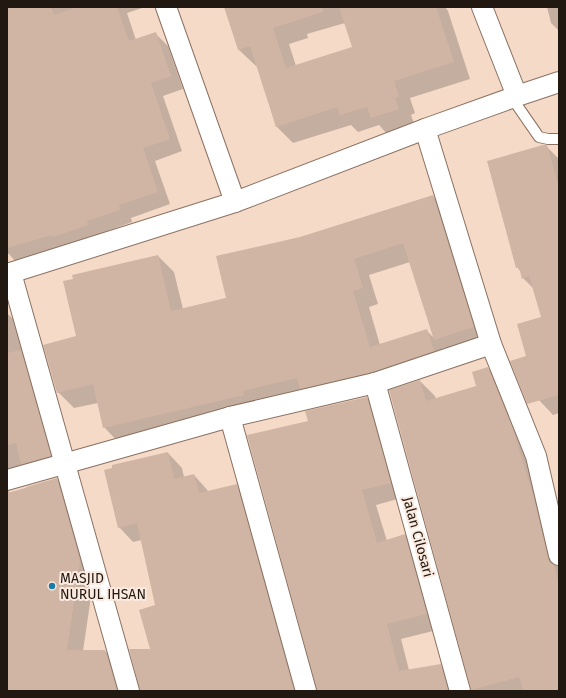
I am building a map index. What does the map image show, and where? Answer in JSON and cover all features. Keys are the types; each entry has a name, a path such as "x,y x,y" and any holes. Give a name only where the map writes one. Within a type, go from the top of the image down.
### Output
{"street":[{"path":"166,7 235,202"},
{"path":"482,7 514,97"},
{"path":"129,691 9,274 235,202 424,129 559,82"},
{"path":"424,129 491,344 536,456 559,556"},
{"path":"7,480 65,465 230,417 375,383 491,344"},
{"name":"Jalan Cilosari","path":"375,383 460,691"},
{"path":"230,417 306,691"}],"lane":[{"path":"514,97 539,137 559,139"}],"building":[{"path":"7,7 51,7 54,15 78,7 117,7 129,41 156,32 171,76 151,83 170,139 143,148 158,192 119,205 120,210 87,221 88,225 53,237 52,235 7,248"},
{"path":"224,7 322,7 323,12 273,28 286,68 352,47 339,7 436,7 454,62 394,81 399,97 395,98 399,109 371,118 367,107 340,115 337,107 276,127 250,46 238,50"},
{"path":"547,145 559,187 559,395 527,404 510,361 526,356 517,324 541,317 529,276 522,279 519,267 516,268 487,161"},
{"path":"433,195 474,327 434,340 403,243 354,259 363,288 353,291 370,347 427,329 434,351 372,372 300,389 297,378 243,391 244,395 103,428 93,384 57,393 43,345 76,336 63,281 73,279 72,275 158,255 171,311 226,298 216,256 300,237"},
{"path":"21,350 51,456 21,464 16,443 7,445 7,353"},
{"path":"488,367 513,429 534,499 548,558 550,563 554,565 559,584 559,691 524,691 519,677 471,690 389,390 420,380 426,401 476,386 472,372"},
{"path":"367,397 391,483 362,490 377,543 405,534 427,614 387,624 399,671 441,664 448,691 317,691 247,435 308,421 305,411"},
{"path":"168,452 174,479 194,474 199,493 237,484 294,691 140,691 129,649 150,649 139,610 155,605 137,523 118,528 104,470 112,468 112,465"},
{"path":"57,478 80,561 67,650 105,650 117,691 7,691 7,493 26,489 26,487"}],"place":[{"name":"MASJID NURUL IHSAN","path":"52,586"}]}
